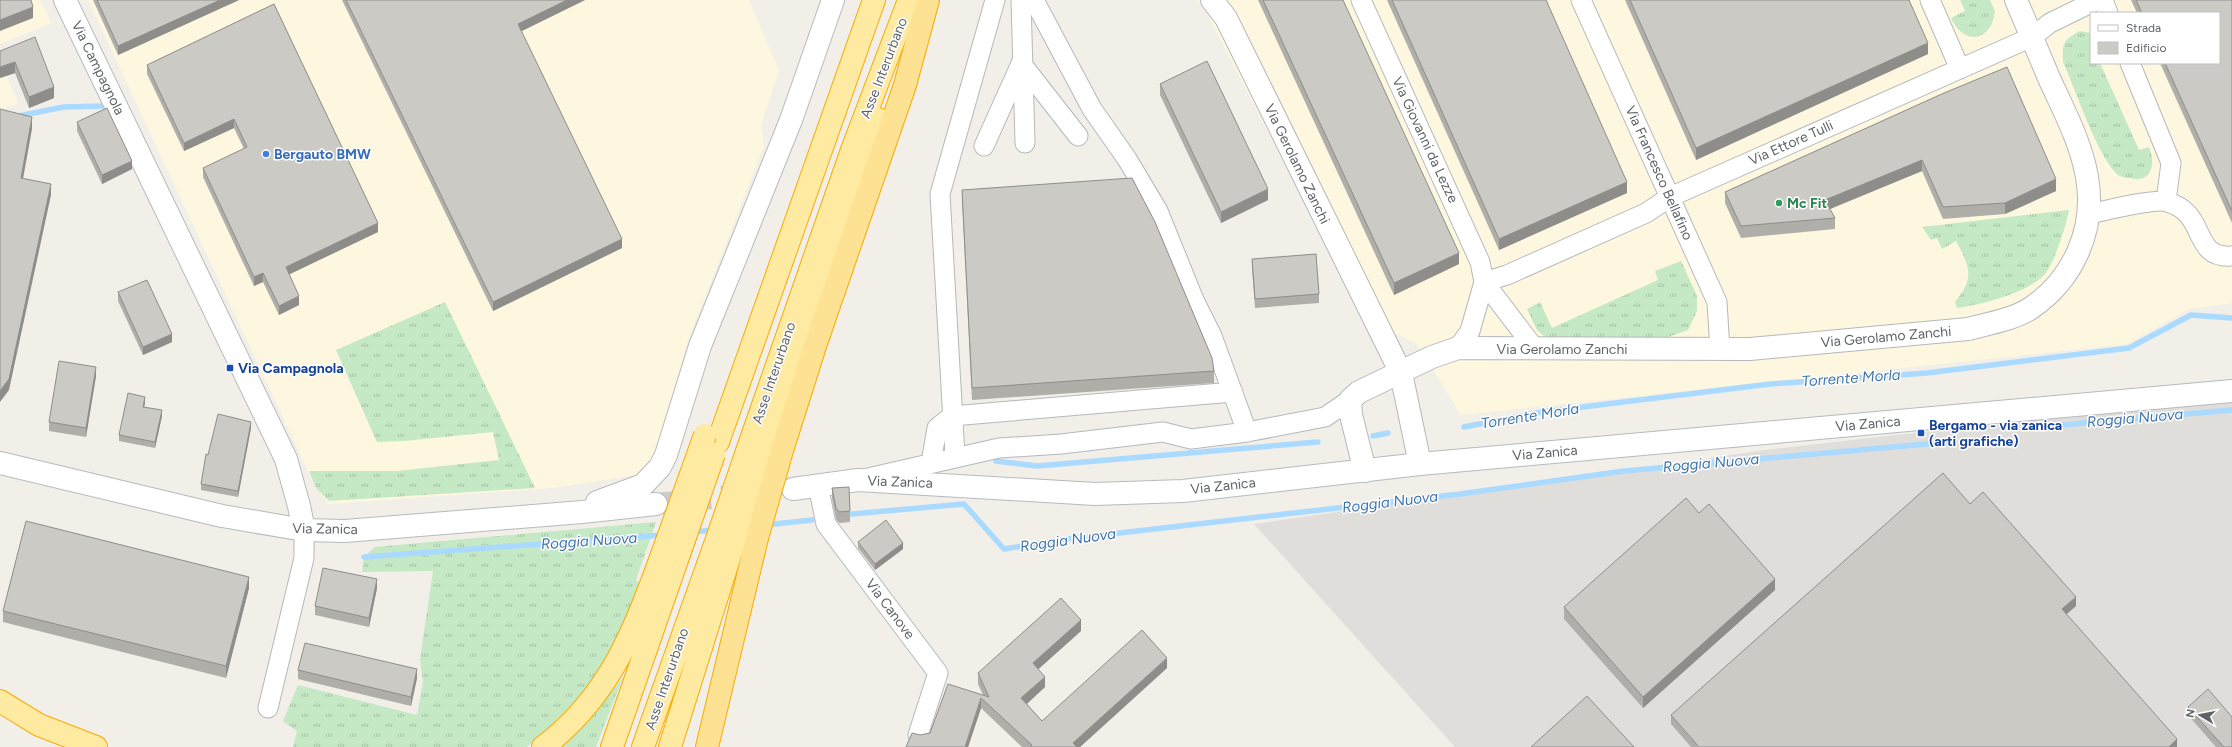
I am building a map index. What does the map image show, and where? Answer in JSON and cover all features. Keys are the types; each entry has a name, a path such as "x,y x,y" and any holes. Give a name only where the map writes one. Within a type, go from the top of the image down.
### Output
{"highway":[{"name":"Asse Interurbano","path":"612,747 676,540 712,438 745,361 874,0"},
{"name":"Asse Interurbano","path":"644,747 726,537 765,451 869,153 881,108 889,57 910,0"},
{"path":"707,747 757,538 765,451 816,343 905,85 928,0"},
{"path":"671,743 726,537"},
{"path":"543,747 587,707 616,666 644,601 676,540"},
{"path":"0,701 39,725 96,747"}],"main road":[{"name":"Via Campagnola","path":"65,0 286,459 304,530"},
{"path":"582,512 600,500 643,485 660,468 666,455 700,346 791,120 833,0"},
{"name":"Via Gerolamo Zanchi","path":"1212,0 1226,18 1401,373 1420,464"},
{"name":"Via Gerolamo Zanchi","path":"1350,400 1359,392 1432,357 1458,348 1720,350 1780,347 1946,331 1998,321 2030,309 2064,277 2080,250 2089,214 2087,177 2072,128 2016,0"},
{"name":"Via Zanica","path":"793,489 858,480 1095,494 1183,491 1420,464 2232,391"},
{"path":"1350,400 1351,415 1365,471"},
{"name":"Via Zanica","path":"0,463 222,516 304,530 345,531 582,512 656,504"}],"street":[{"path":"955,456 940,194 995,0"},
{"path":"1021,0 1021,63 1025,144"},
{"path":"1034,0 1092,109 1127,159 1158,211 1224,368 1247,432"},
{"name":"Via Giovanni da Lezze","path":"1361,0 1480,262 1484,282 1535,348"},
{"name":"Via Francesco Bellafino","path":"1581,0 1717,302 1720,350"},
{"path":"1930,0 1960,69"},
{"name":"Via Ettore Tulli","path":"1484,282 1507,275 1646,213 1670,197 2032,37 2050,24 2097,0"},
{"path":"2103,0 2108,12"},
{"path":"1021,63 1078,136"},
{"path":"984,146 1021,63"},
{"path":"2130,64 2171,163 2166,201"},
{"path":"2089,214 2117,208 2166,201 2183,208 2194,221 2209,251 2220,257 2232,256"},
{"name":"Via Giovanni da Lezze","path":"1458,348 1470,331 1484,282"},
{"path":"931,462 937,428 952,416 1232,392"},
{"name":"Via Zanica","path":"858,480 955,456 999,448 1061,444 1163,432 1191,439 1247,432 1325,417 1350,400"},
{"name":"Via Canove","path":"818,486 824,516 938,672 918,735"},
{"path":"268,708 304,558 304,530"}],"shaded area":[{"path":"0,0 40,0 51,23 0,44"},
{"path":"88,0 749,0 779,71 761,125 764,146 688,341 650,473 552,488 329,504 316,488"},
{"path":"1195,0 2232,0 2232,303 2189,309 2127,344 1461,415 1416,343 1364,319 1202,4"},
{"path":"0,58 18,104 0,109"},
{"path":"2232,401 2232,747 1455,747 1254,524 1765,450 2027,420"}],"green space":[{"path":"1960,0 1990,0 1995,11 1992,24 1985,33 1974,37 1968,36 1954,24 1951,18 1965,11"},
{"path":"2080,31 2090,33 2090,64 2100,64 2139,150 2149,147 2152,165 2148,175 2143,178 2137,179 2118,175 2110,166 2095,139 2063,62 2063,46 2070,37"},
{"path":"2069,210 2062,236 2054,257 2046,273 2041,278 2023,289 2001,298 1957,308 1955,302 1966,286 1968,279 1965,258 1956,241 1942,249 1937,238 1931,240 1922,227"},
{"path":"1681,261 1697,296 1697,311 1688,330 1657,341 1547,339 1537,330 1527,309 1540,302 1552,328 1658,280 1655,271"},
{"path":"445,302 535,488 329,501 316,488 309,471 397,471 499,460 493,432 404,441 377,442 336,350"},
{"path":"656,522 636,580 641,585 597,683 527,747 293,747 297,731 283,721 298,685 417,715 423,682 420,659 433,571 362,572 364,557 375,547"},
{"path":"623,677 596,747 561,747 594,714"}],"building":[{"path":"0,0 31,0 33,7 0,20"},
{"path":"97,0 220,0 118,46"},
{"path":"346,0 567,0 518,24 622,239 493,302"},
{"path":"1263,0 1343,0 1459,253 1394,283"},
{"path":"1392,0 1546,0 1627,182 1499,239"},
{"path":"1630,0 1909,0 1928,43 1696,148"},
{"path":"2136,0 2232,0 2232,211 2165,64 2220,64 2220,12 2142,12"},
{"path":"274,4 378,223 286,267 299,296 279,306 263,273 254,277 203,168 247,147 234,119 184,143 147,65"},
{"path":"35,37 54,87 29,97 15,62 0,67 0,51"},
{"path":"1207,61 1268,189 1221,212 1160,84"},
{"path":"2007,67 2056,179 2005,203 1943,207 1922,160 1825,200 1835,218 1741,226 1725,192 1944,93"},
{"path":"107,108 132,161 102,175 77,122"},
{"path":"0,109 32,117 21,178 51,184 9,379 0,391"},
{"path":"1132,178 1155,222 1212,358 1214,371 972,388 962,190"},
{"path":"1316,254 1319,294 1255,299 1252,259"},
{"path":"147,280 172,334 143,347 118,292"},
{"path":"59,361 96,367 86,428 49,422"},
{"path":"128,393 145,397 143,407 162,410 155,442 119,435"},
{"path":"218,414 251,422 238,491 201,484 206,454 208,455"},
{"path":"1943,473 1970,504 1983,492 2076,597 2062,609 2177,739 2169,747 1699,747 1671,715"},
{"path":"849,487 850,511 839,512 836,508 832,488"},
{"path":"1686,498 1699,513 1709,504 1775,579 1643,697 1564,607"},
{"path":"886,520 903,543 875,564 858,542"},
{"path":"26,521 249,577 226,666 3,611"},
{"path":"323,568 377,579 369,618 315,606"},
{"path":"1061,598 1081,620 1033,663 1045,677 1021,698 1042,721 1142,630 1167,658 1073,743 1077,747 1030,747 1032,745 981,698 965,747 906,747 912,733 920,735 930,733 948,684 989,697 978,673"},
{"path":"305,643 417,669 411,697 298,670"},
{"path":"2208,689 2232,717 2232,747 2224,747 2188,707"},
{"path":"1587,696 1634,747 1531,747"}],"waterway":[{"path":"18,116 64,107 105,106"},
{"name":"Torrente Morla","path":"1464,427 1542,412 1770,384 1927,373 2129,348 2191,315 2232,318"},
{"name":"Roggia Nuova","path":"2039,427 2232,410"},
{"name":"Torrente Morla","path":"1373,436 1388,433"},
{"path":"996,461 1037,466 1318,442"},
{"name":"Roggia Nuova","path":"852,514 964,504 1004,549 1067,539 1460,494 1624,471 1949,442"},
{"name":"Roggia Nuova","path":"765,525 812,520"},
{"name":"Roggia Nuova","path":"692,532 715,530"},
{"name":"Roggia Nuova","path":"364,557 663,535"}],"tunnel":[{"path":"656,504 750,494"}],"place":[{"name":"Bergauto BMW","path":"266,154"},
{"name":"Mc Fit","path":"1779,203"},
{"name":"Via Campagnola","path":"230,368"},
{"name":"Bergamo - via zanica (arti grafiche)","path":"1921,433"}]}
